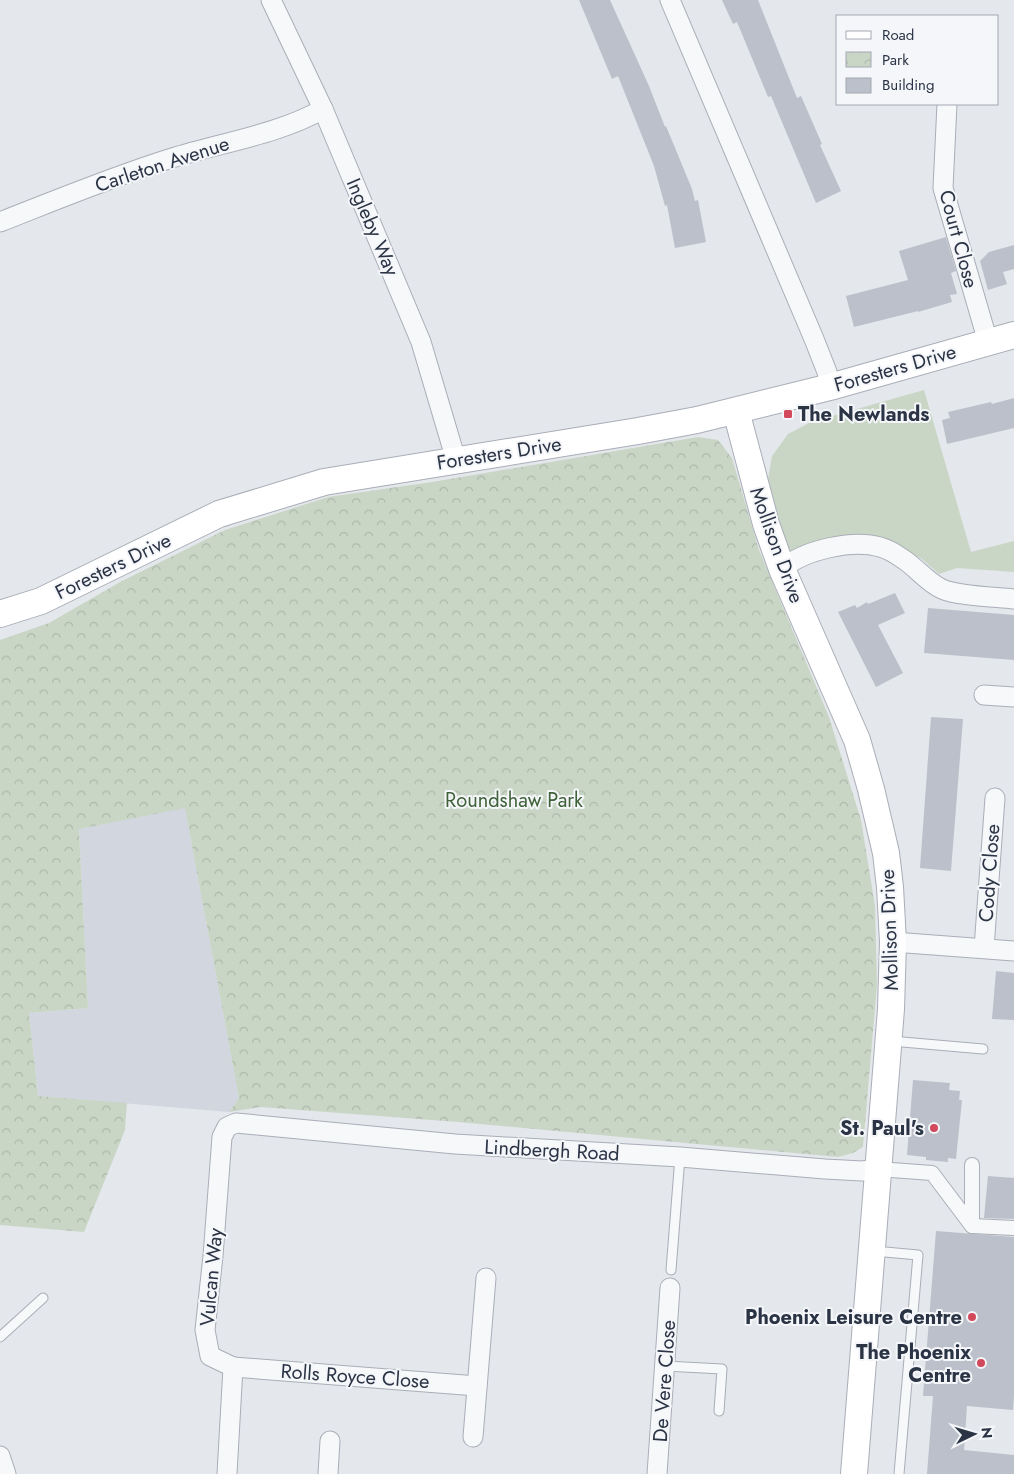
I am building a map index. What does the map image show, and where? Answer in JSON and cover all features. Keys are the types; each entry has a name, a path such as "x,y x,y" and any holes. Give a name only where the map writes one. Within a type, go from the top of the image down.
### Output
{"main road":[{"name":"Foresters Drive","path":"0,614 41,601 220,514 324,482 638,431 736,411 830,387 1014,335"},
{"name":"Mollison Drive","path":"736,411 759,502 782,568 861,753 886,853 890,887 893,976 854,1474"}],"street":[{"name":"Ingleby Way","path":"271,0 323,108 421,342 456,460"},
{"path":"670,0 814,339 827,372 830,387"},
{"name":"Court Close","path":"947,105 943,188 988,342"},
{"name":"Carleton Avenue","path":"0,222 171,158 282,127 311,116 323,108"},
{"path":"782,568 791,561 815,552 849,545 880,547 904,559 935,585 944,590 1014,599"},
{"path":"984,695 1014,697"},
{"name":"Cody Close","path":"984,948 995,798"},
{"path":"893,942 1014,951"},
{"name":"Lindbergh Road","path":"227,1127 236,1123 455,1144 680,1157 825,1169 862,1171 878,1169"},
{"name":"Vulcan Way","path":"227,1127 222,1137 205,1330 210,1356 233,1367"},
{"path":"972,1165 972,1226"},
{"path":"878,1169 932,1173 972,1226"},
{"path":"972,1226 1014,1228"},
{"path":"473,1437 486,1278"},
{"name":"De Vere Close","path":"657,1474 671,1279"},
{"path":"226,1474 233,1367"},
{"name":"Rolls Royce Close","path":"233,1367 477,1386"},
{"path":"328,1474 330,1441"}],"lane":[{"path":"889,1041 983,1049"},
{"path":"671,1279 680,1157"},
{"path":"872,1251 918,1255 898,1474"},
{"path":"0,1337 43,1298"},
{"path":"665,1366 722,1369 720,1411"}],"shaded area":[{"path":"185,807 239,1098 229,1112 38,1096 29,1013 88,1008 79,829"}],"green space":[{"path":"924,390 971,552 1014,541 1014,572 957,568 939,574 922,559 885,540 856,536 788,551 768,479 772,456 788,434 811,422"},
{"name":"Roundshaw Park","path":"698,437 718,440 732,458 759,550 829,717 861,820 875,906 877,985 863,1147 853,1153 838,1157 458,1122 261,1107 229,1112 239,1098 185,808 79,829 88,1008 29,1013 38,1096 127,1103 125,1130 84,1232 0,1225 0,640 49,623 122,581 225,530 328,497 432,482"}],"building":[{"path":"579,0 610,0 666,126 692,189 695,201 698,200 706,242 675,248 667,205 665,206 654,166 618,76 612,79"},
{"path":"722,0 758,0 797,98 801,96 822,144 820,145 841,191 816,203 771,96 768,97 737,22 733,24"},
{"path":"946,237 956,271 951,273 957,294 950,295 952,302 854,327 846,296 908,280 899,251"},
{"path":"1014,245 1014,269 1003,272 1007,284 988,290 980,261 989,252"},
{"path":"1014,398 1014,428 947,444 942,420 950,418 948,412"},
{"path":"895,593 905,613 878,625 903,673 876,687 838,612 855,605 857,608 867,602 868,604"},
{"path":"928,608 1014,615 1014,660 924,653"},
{"path":"931,717 963,719 951,871 920,868"},
{"path":"996,971 1014,973 1014,1020 992,1019"},
{"name":"St. Paul's","path":"913,1080 950,1083 949,1090 960,1091 959,1100 962,1100 956,1159 948,1158 948,1162 926,1160 926,1157 907,1155"},
{"path":"988,1176 1014,1178 1014,1219 984,1218"},
{"name":"Phoenix Leisure Centre","path":"936,1231 1014,1237 1013,1410 967,1406 964,1450 1014,1455 1014,1474 927,1474 933,1396 923,1396"}],"place":[{"name":"The Newlands","path":"788,414"},
{"name":"St. Paul's","path":"934,1128"},
{"name":"Phoenix Leisure Centre","path":"972,1317"},
{"name":"The Phoenix Centre","path":"981,1363"}]}
